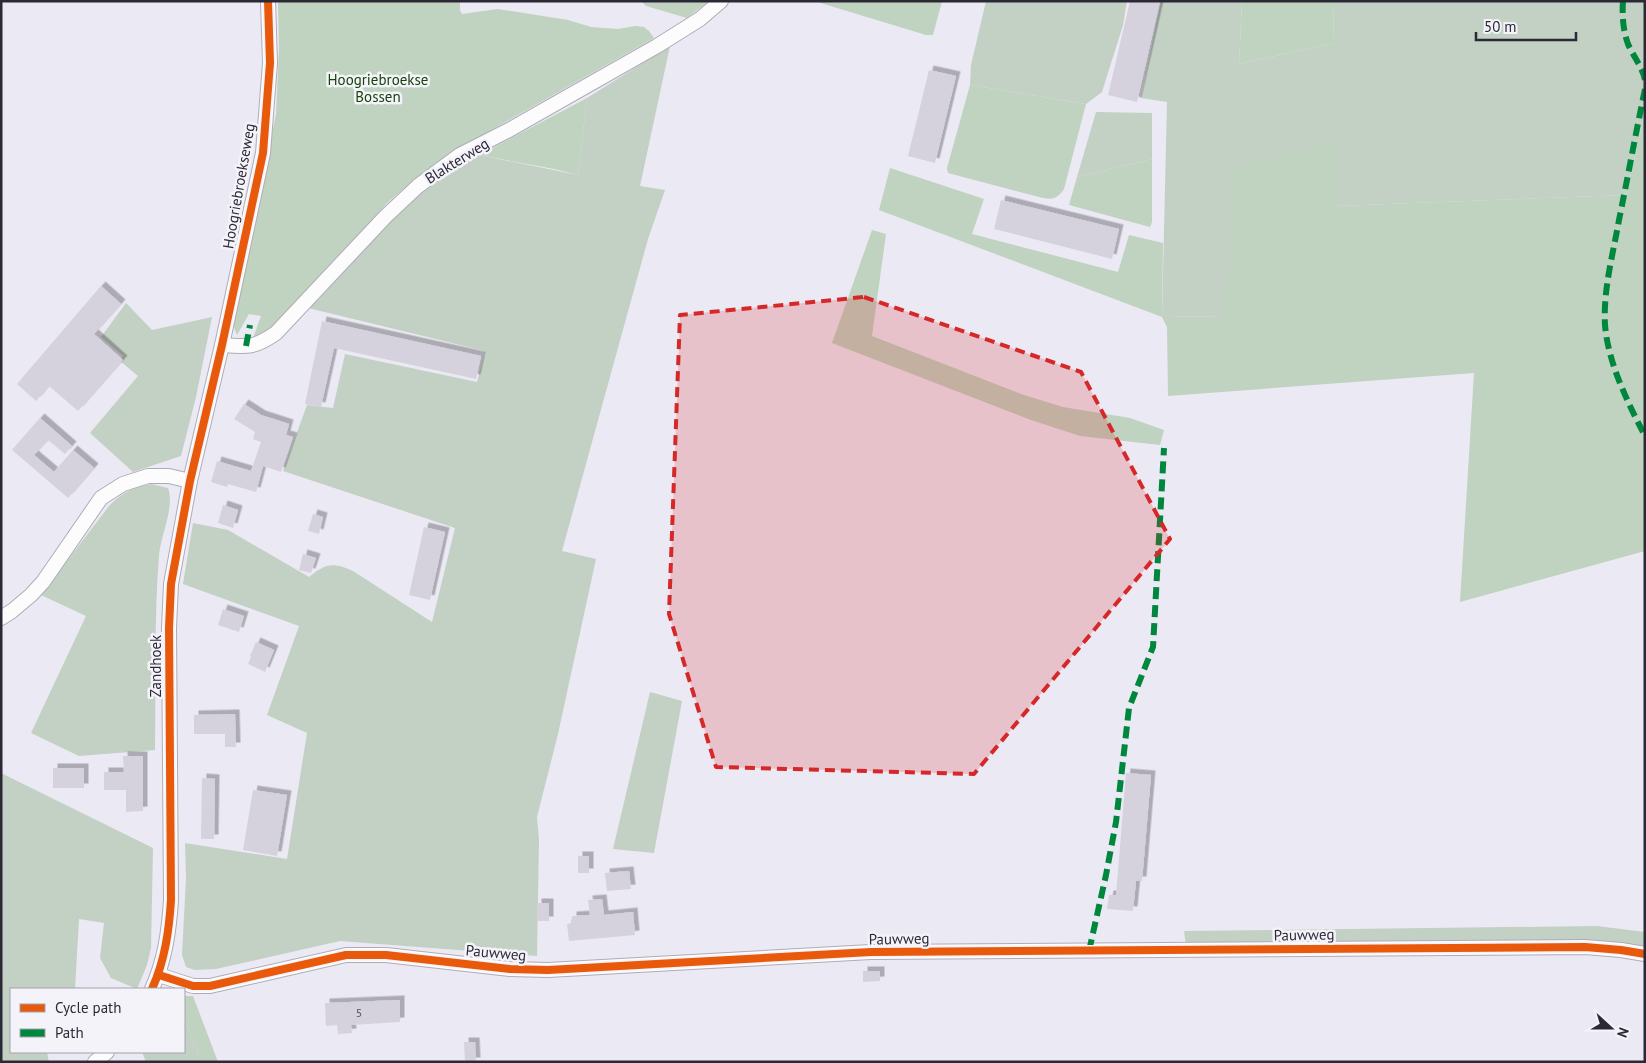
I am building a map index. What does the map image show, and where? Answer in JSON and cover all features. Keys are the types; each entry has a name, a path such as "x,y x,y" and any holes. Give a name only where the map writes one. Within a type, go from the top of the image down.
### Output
{"street":[{"name":"Hoogriebroekseweg","path":"222,345 263,153 270,64 268,1"},
{"name":"Blakterweg","path":"222,345 243,346 262,343 276,333 385,217 418,186 460,155 509,130 658,46 700,19 721,1"},
{"name":"Zandhoek","path":"152,988 159,975 168,938 171,900 169,628 171,584 190,481 222,345"},
{"path":"1,618 31,595 43,582 101,498 123,484 148,476 169,476 190,481"},
{"name":"Pauwweg","path":"159,975 193,986 210,986 346,955 386,955 510,969 548,970 871,952 1585,946 1645,954"},
{"path":"95,1062 106,1053"}],"highlighted area":[{"path":"864,297 1081,372 1170,539 974,774 716,767 669,614 680,315"}],"green space":[{"name":"Hoogriebroekse Bossen","path":"280,1 460,1 462,14 498,9 568,20 591,27 618,29 635,26 644,27 654,38 486,133 424,172 387,203 292,312 266,335 252,341 261,316 249,314 237,335 234,327 234,317 276,114 279,48 278,3"},
{"path":"641,1 709,1 687,18 646,6"},
{"path":"814,1 942,1 933,35 926,35"},
{"path":"986,1 1127,1 1123,25 1102,92 1086,104 970,85 971,65"},
{"path":"1161,1 1242,1 1239,64 1334,43 1333,1 1645,1 1645,112 1626,195 1335,206 1227,316 1162,317 1167,102 1141,98"},
{"path":"1242,1 1333,1 1334,43 1239,64"},
{"path":"670,46 640,186 665,190 648,239 562,551 596,559 558,734 537,817 539,840 537,956 340,941 216,969 195,970 186,967 182,955 186,878 185,843 287,859 307,733 267,715 299,626 183,584 193,523 228,530 309,577 330,565 346,568 432,622 455,528 283,471 307,405 333,408 345,354 477,382 485,351 308,308 319,299 393,216 434,181 479,155 578,175 587,98"},
{"path":"970,85 1086,104 1064,189 1060,194 1050,199 1043,198 948,173 947,168"},
{"path":"587,98 578,175 479,155"},
{"path":"1096,112 1152,113 1152,159 1077,177"},
{"path":"1645,112 1645,551 1460,602 1474,373 1168,396 1167,327 1162,317 1227,316 1234,166 1334,143 1335,206 1626,195"},
{"path":"1152,159 1152,222 1150,227 1069,205 1077,177"},
{"path":"890,168 984,199 972,234 1118,272 1129,235 1163,243 1162,317 879,210"},
{"path":"872,230 886,234 872,336 1024,395 1063,407 1130,418 1164,430 1160,445 1080,436 1031,420 832,343"},
{"path":"126,303 152,330 212,317 196,397 181,456 133,472 90,433 138,376 120,361 123,356 101,337"},
{"path":"151,484 168,488 170,495 169,512 160,547 157,579 155,750 79,756 31,733 86,616 41,595 109,506 128,491"},
{"path":"650,692 682,701 654,853 613,849"},
{"path":"1,773 153,848 151,948 147,965 137,988 111,978 100,958 104,923 79,919 75,988 10,988 10,1053 47,1053 49,1062 1,1062"},
{"path":"1597,926 1645,932 1645,950 1186,946 1184,931"},
{"path":"185,996 193,996 218,1062 201,1062 185,1019"},
{"path":"185,1019 201,1062 146,1062 142,1053 185,1053"}],"building":[{"path":"1130,1 1160,1 1137,102 1108,95"},
{"path":"929,70 956,76 935,163 908,156"},
{"path":"1001,200 1119,229 1112,259 994,229"},
{"path":"101,286 121,304 94,334 123,360 78,411 49,386 36,401 17,384"},
{"path":"322,321 481,356 476,379 334,348 321,407 305,404"},
{"path":"244,404 261,415 289,424 286,435 293,437 281,472 263,466 256,492 228,484 227,487 211,482 217,461 251,471 261,442 253,439 255,432 234,419"},
{"path":"40,418 72,446 65,454 48,440 34,455 54,472 73,450 94,468 68,498 12,450"},
{"path":"223,505 238,510 233,528 218,523"},
{"path":"313,514 323,517 319,534 308,531"},
{"path":"424,527 445,532 430,600 409,595"},
{"path":"303,554 316,558 311,573 299,570"},
{"path":"223,609 244,616 239,632 218,625"},
{"path":"256,642 274,650 265,672 248,664"},
{"path":"235,714 236,747 225,747 225,734 194,734 194,715"},
{"path":"123,756 143,756 143,811 126,812 126,790 104,790 104,772 124,772"},
{"path":"53,768 84,768 84,788 53,788"},
{"path":"1126,773 1151,775 1142,881 1136,881 1133,911 1107,909 1109,895 1116,895"},
{"path":"202,778 215,779 214,839 201,839"},
{"path":"253,790 287,795 277,856 243,850"},
{"path":"578,856 589,856 589,873 578,873"},
{"path":"629,871 631,889 607,891 605,873"},
{"path":"602,899 604,915 633,912 635,935 569,941 567,924 572,923 572,916 590,915 588,900"},
{"path":"537,903 549,903 549,921 537,921"},
{"path":"863,971 880,971 880,981 863,982"},
{"path":"400,1000 400,1022 351,1025 352,1033 338,1034 337,1025 326,1026 325,1003"},
{"path":"464,1042 475,1042 476,1062 465,1062"}],"marked path":[{"path":"1623,1 1623,23 1626,39 1645,80"},
{"path":"1645,89 1609,272 1605,312 1607,339 1614,368 1645,436"},
{"path":"246,346 250,325"},
{"path":"1089,951 1116,822 1129,708 1153,647 1164,448"}],"cycle path":[{"path":"152,988 166,945 171,900 169,628 171,584 190,481 222,345 263,153 270,63 268,1"},
{"path":"159,975 193,986 210,986 346,955 386,955 510,969 548,970 871,952 1585,947 1645,954"}]}
